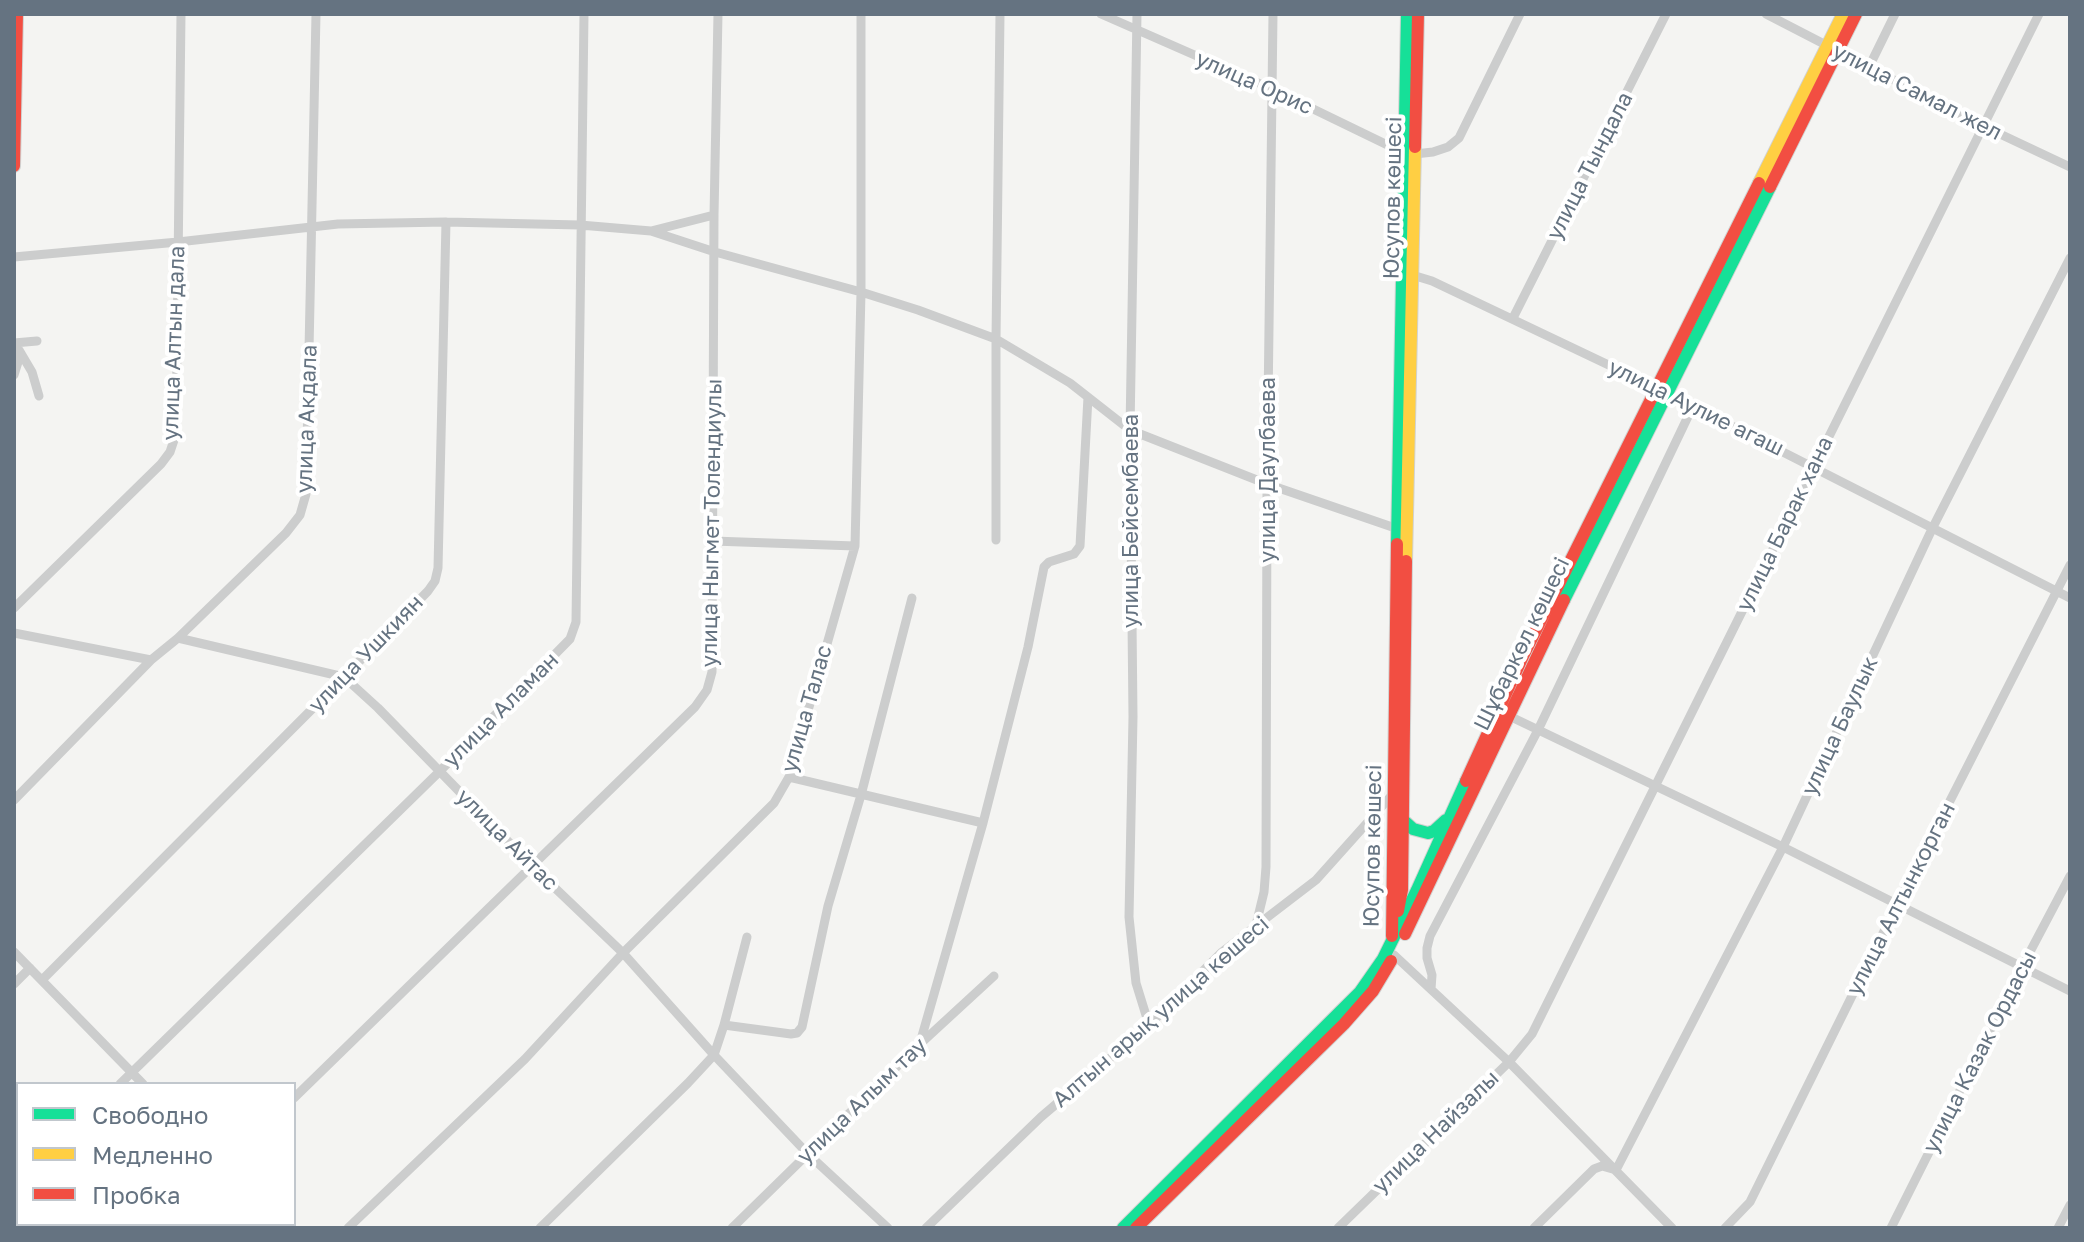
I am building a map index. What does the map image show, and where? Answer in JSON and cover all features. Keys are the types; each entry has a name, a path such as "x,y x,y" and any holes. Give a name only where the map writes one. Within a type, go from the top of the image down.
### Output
{"street":[{"path":"14,166 17,14"},
{"name":"улица Алтын дала","path":"14,608 161,464 170,452 176,434 181,14"},
{"name":"улица Акдала","path":"14,800 151,660 178,638 286,533 300,515 306,494 316,14"},
{"name":"улица Аламан","path":"122,1082 439,772 570,639 576,622 584,14"},
{"name":"улица Ныгмет Толендиулы","path":"296,1096 695,707 707,690 712,672 718,14"},
{"name":"улица Талас","path":"348,1228 525,1059 623,953 774,803 789,777 855,546 861,292 861,14"},
{"path":"996,540 1000,14"},
{"name":"улица Орис","path":"1101,14 1410,154"},
{"name":"улица Бейсембаева","path":"1137,14 1130,430 1133,717 1129,917 1136,983 1149,1025"},
{"name":"улица Даулбаева","path":"1256,925 1266,867 1273,14"},
{"name":"Юсупов көшесі","path":"1407,14 1410,154"},
{"name":"Юсупов көшесі","path":"1393,948 1393,794 1410,154 1418,14"},
{"path":"1410,154 1433,152 1448,147 1459,138 1520,14"},
{"name":"улица Тындала","path":"1513,318 1666,14"},
{"name":"улица Самал жел","path":"1766,14 1983,126 2070,167"},
{"name":"Шұбаркөл көшесі","path":"1832,49 1843,14"},
{"name":"Шұбаркөл көшесі","path":"1136,1228 1344,1024 1373,991 1453,811 1534,660 1662,390 1832,49 1856,14"},
{"path":"1869,67 1895,14"},
{"name":"улица Барак хана","path":"1532,1034 2039,14"},
{"path":"651,231 714,215"},
{"path":"14,257 313,226 446,222 580,225 651,231 861,292 996,339 1070,383 1130,430 1267,484 1401,530"},
{"name":"улица Ушкиян","path":"42,980 344,677 435,581 438,568 446,222"},
{"name":"улица Баулык","path":"1616,1170 1783,847 1932,529 2070,258"},
{"name":"улица Аулие агаш","path":"1407,274 1432,281 1662,390 2070,598"},
{"path":"15,347 37,341"},
{"path":"14,375 19,359 15,347"},
{"path":"15,347 32,372 39,396"},
{"path":"919,1045 983,823 1028,647 1044,567 1049,562 1074,554 1080,546 1088,397"},
{"path":"1431,989 1432,975 1427,958 1430,936 1538,730 1693,406"},
{"name":"Юсупов көшесі","path":"1393,948 1402,890 1401,530"},
{"path":"713,541 855,546"},
{"name":"улица Алтынкорган","path":"1725,1228 1750,1202 2070,565"},
{"path":"724,1025 791,1034 802,1027 828,906 861,795 912,598"},
{"path":"14,633 151,660"},
{"name":"улица Айтас","path":"178,638 344,677 623,953 808,1154 888,1228"},
{"path":"1503,713 1783,847 2070,991"},
{"name":"Шұбаркөл көшесі","path":"1123,1228 1336,1017 1393,948 1425,895 1503,713"},
{"path":"789,777 983,823"},
{"name":"Алтын арық улица көшесі","path":"926,1228 1041,1117 1149,1025 1222,952 1316,880 1393,794"},
{"path":"1403,820 1413,829 1428,833 1442,825 1453,811"},
{"name":"улица Казак Ордасы","path":"1891,1228 2070,876"},
{"path":"540,1228 714,1055 747,937"},
{"path":"1393,948 1672,1228"},
{"path":"14,952 141,1082"},
{"path":"14,984 30,968"},
{"name":"улица Алым тау","path":"732,1228 994,976"},
{"name":"улица Найзалы","path":"1338,1228 1509,1062 1532,1034"},
{"path":"1534,1228 1594,1169 1602,1166 1616,1170"},
{"path":"2058,1228 2070,1205"}],"traffic: fast":[{"path":"1397,544 1407,14"},
{"path":"1564,600 1770,187"},
{"path":"1123,1228 1360,992 1383,959 1466,781"},
{"path":"1403,820 1413,829 1428,833 1446,820"}],"traffic: slow":[{"path":"1759,183 1843,14"},
{"path":"1406,561 1415,147"}],"traffic: jam":[{"path":"14,166 17,14"},
{"path":"1415,147 1418,14"},
{"path":"1770,187 1856,14"},
{"path":"1466,781 1524,654 1759,183"},
{"path":"1392,936 1397,544"},
{"path":"1398,911 1402,890 1406,561"},
{"path":"1405,934 1564,600"},
{"path":"1136,1228 1344,1024 1373,991 1391,961"}]}
